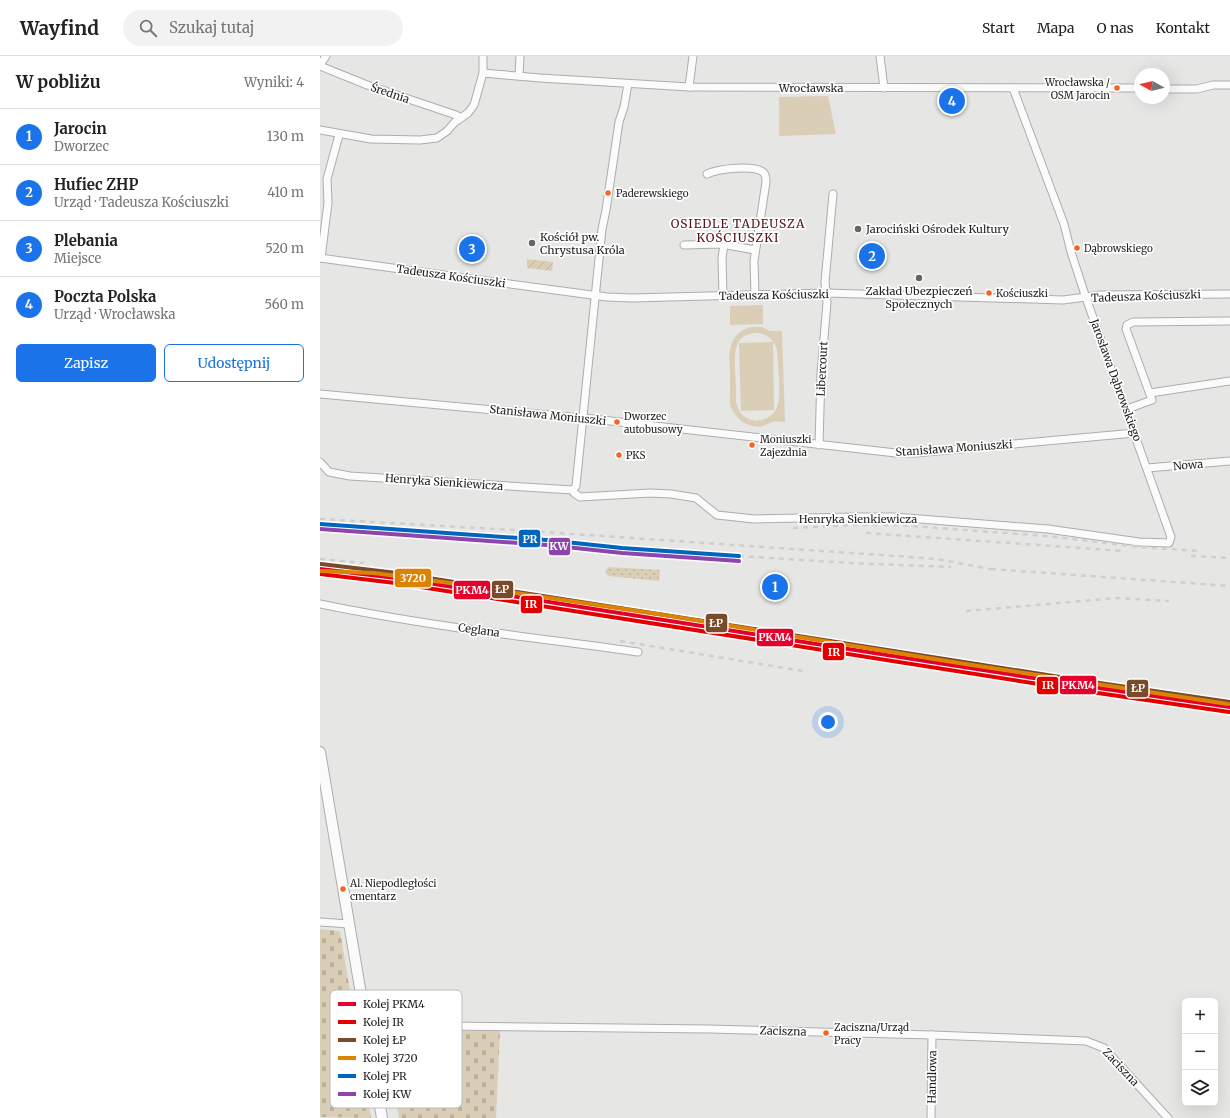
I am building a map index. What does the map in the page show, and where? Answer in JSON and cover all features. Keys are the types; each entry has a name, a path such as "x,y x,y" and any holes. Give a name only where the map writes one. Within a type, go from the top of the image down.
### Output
{"main road":[{"path":"320,752 360,990"},
{"path":"380,1108 382,1118"}],"street":[{"path":"320,65 326,56"},
{"path":"320,130 339,135 379,140 437,138 471,109 476,102 483,73 483,56"},
{"path":"519,76 520,56"},
{"path":"689,87 693,56"},
{"path":"880,56 884,88"},
{"name":"Średnia","path":"320,65 367,85 461,118"},
{"name":"Wrocławska","path":"483,73 689,87 1134,88"},
{"path":"573,490 576,486 602,229 619,122 628,84"},
{"path":"1170,89 1197,90 1213,85 1230,85"},
{"name":"Jarosława Dąbrowskiego","path":"1013,88 1037,150 1086,298 1171,537"},
{"path":"320,258 328,203 327,179 339,135"},
{"path":"707,174 713,171 749,168 760,170 766,176 755,250 755,295"},
{"name":"Libercourt","path":"819,445 821,373 827,303 825,282 833,194"},
{"path":"684,245 724,245 755,250"},
{"path":"723,295 722,258 724,245"},
{"name":"Tadeusza Kościuszki","path":"320,258 596,295 632,298 826,293 1055,300 1086,298 1101,295 1230,294"},
{"path":"1126,409 1152,400 1126,329 1127,325 1133,322 1230,321"},
{"path":"1150,393 1230,381"},
{"name":"Stanisława Moniuszki","path":"320,394 583,418 881,452 915,453 1135,433"},
{"name":"Nowa","path":"1146,468 1230,461"},
{"name":"Henryka Sienkiewicza","path":"320,462 329,472 350,476 573,490 574,493 580,497 650,493 684,496 696,498 717,515 754,519 895,517 1048,529 1139,542 1169,543 1171,537"},
{"name":"Ceglana","path":"320,604 357,612 638,652"},
{"path":"320,922 349,924"},
{"name":"Zaciszna","path":"462,1026 710,1029 932,1035 1079,1041 1099,1045 1104,1048 1168,1118"},
{"name":"Handlowa","path":"931,1118 932,1035"}],"green space":[{"path":"828,96 836,134 779,136 779,97"},
{"path":"527,259 553,262 552,271 527,268"},
{"path":"763,305 763,324 730,325 730,306"},
{"path":"751,327 762,327 770,331 782,331 785,422 771,422 763,426 752,426 739,419 732,410 730,405 729,358 731,345 734,339 737,334","holes":["759,333 770,338 776,347 779,371 779,393 778,404 775,412 765,419 756,421 744,416 737,405 735,358 739,341 743,337"]},
{"path":"773,342 774,410 741,411 739,343"},
{"path":"608,567 660,570 659,581 608,576 605,571"},
{"path":"320,929 340,931 350,990 330,990 330,1108 369,1108 371,1118 320,1117"},
{"path":"462,1031 500,1031 496,1118 399,1118 397,1108 462,1108"}],"railway":[{"path":"320,519 514,530 937,559 995,570"},
{"path":"793,528 855,525 899,525 1046,536 1139,547 1199,551"},
{"path":"866,533 1124,551"},
{"path":"739,556 849,563 951,567"},
{"path":"1191,556 1230,558"},
{"path":"320,559 364,563"},
{"path":"991,569 1230,586"},
{"path":"373,580 1031,684 1230,712"},
{"path":"966,611 1117,598 1169,601"},
{"path":"620,641 803,671"}],"rail line":[{"name":"PR","path":"320,524 547,540 622,548 739,556"},
{"name":"KW","path":"320,529 547,545 622,553 739,561"},
{"name":"ŁP","path":"321,564 397,573 1079,680 1230,702"},
{"name":"PKM4","path":"320,569 396,578 1078,685 1230,707"},
{"name":"3720","path":"320,571 374,573 450,583 664,615 965,664 1228,704"},
{"name":"IR","path":"320,574 395,583 1077,690 1229,712"}],"place":[{"name":"Wrocławska / OSM Jarocin","path":"1117,88"},
{"name":"Poczta Polska","path":"952,101"},
{"name":"Paderewskiego","path":"608,193"},
{"name":"Jarociński Ośrodek Kultury","path":"858,229"},
{"name":"Kościół pw. Chrystusa Króla","path":"532,243"},
{"name":"Dąbrowskiego","path":"1077,248"},
{"name":"Plebania","path":"472,249"},
{"name":"Hufiec ZHP","path":"872,256"},
{"name":"Zakład Ubezpieczeń Społecznych","path":"919,278"},
{"name":"Kościuszki","path":"989,293"},
{"name":"Dworzec autobusowy","path":"617,422"},
{"name":"Moniuszki Zajezdnia","path":"752,445"},
{"name":"PKS","path":"619,455"},
{"name":"Jarocin","path":"775,587"},
{"name":"Al. Niepodległości cmentarz","path":"343,889"},
{"name":"Zaciszna/Urząd Pracy","path":"826,1033"}],"district":[{"name":"OSIEDLE TADEUSZA KOŚCIUSZKI","path":"738,231"}]}
